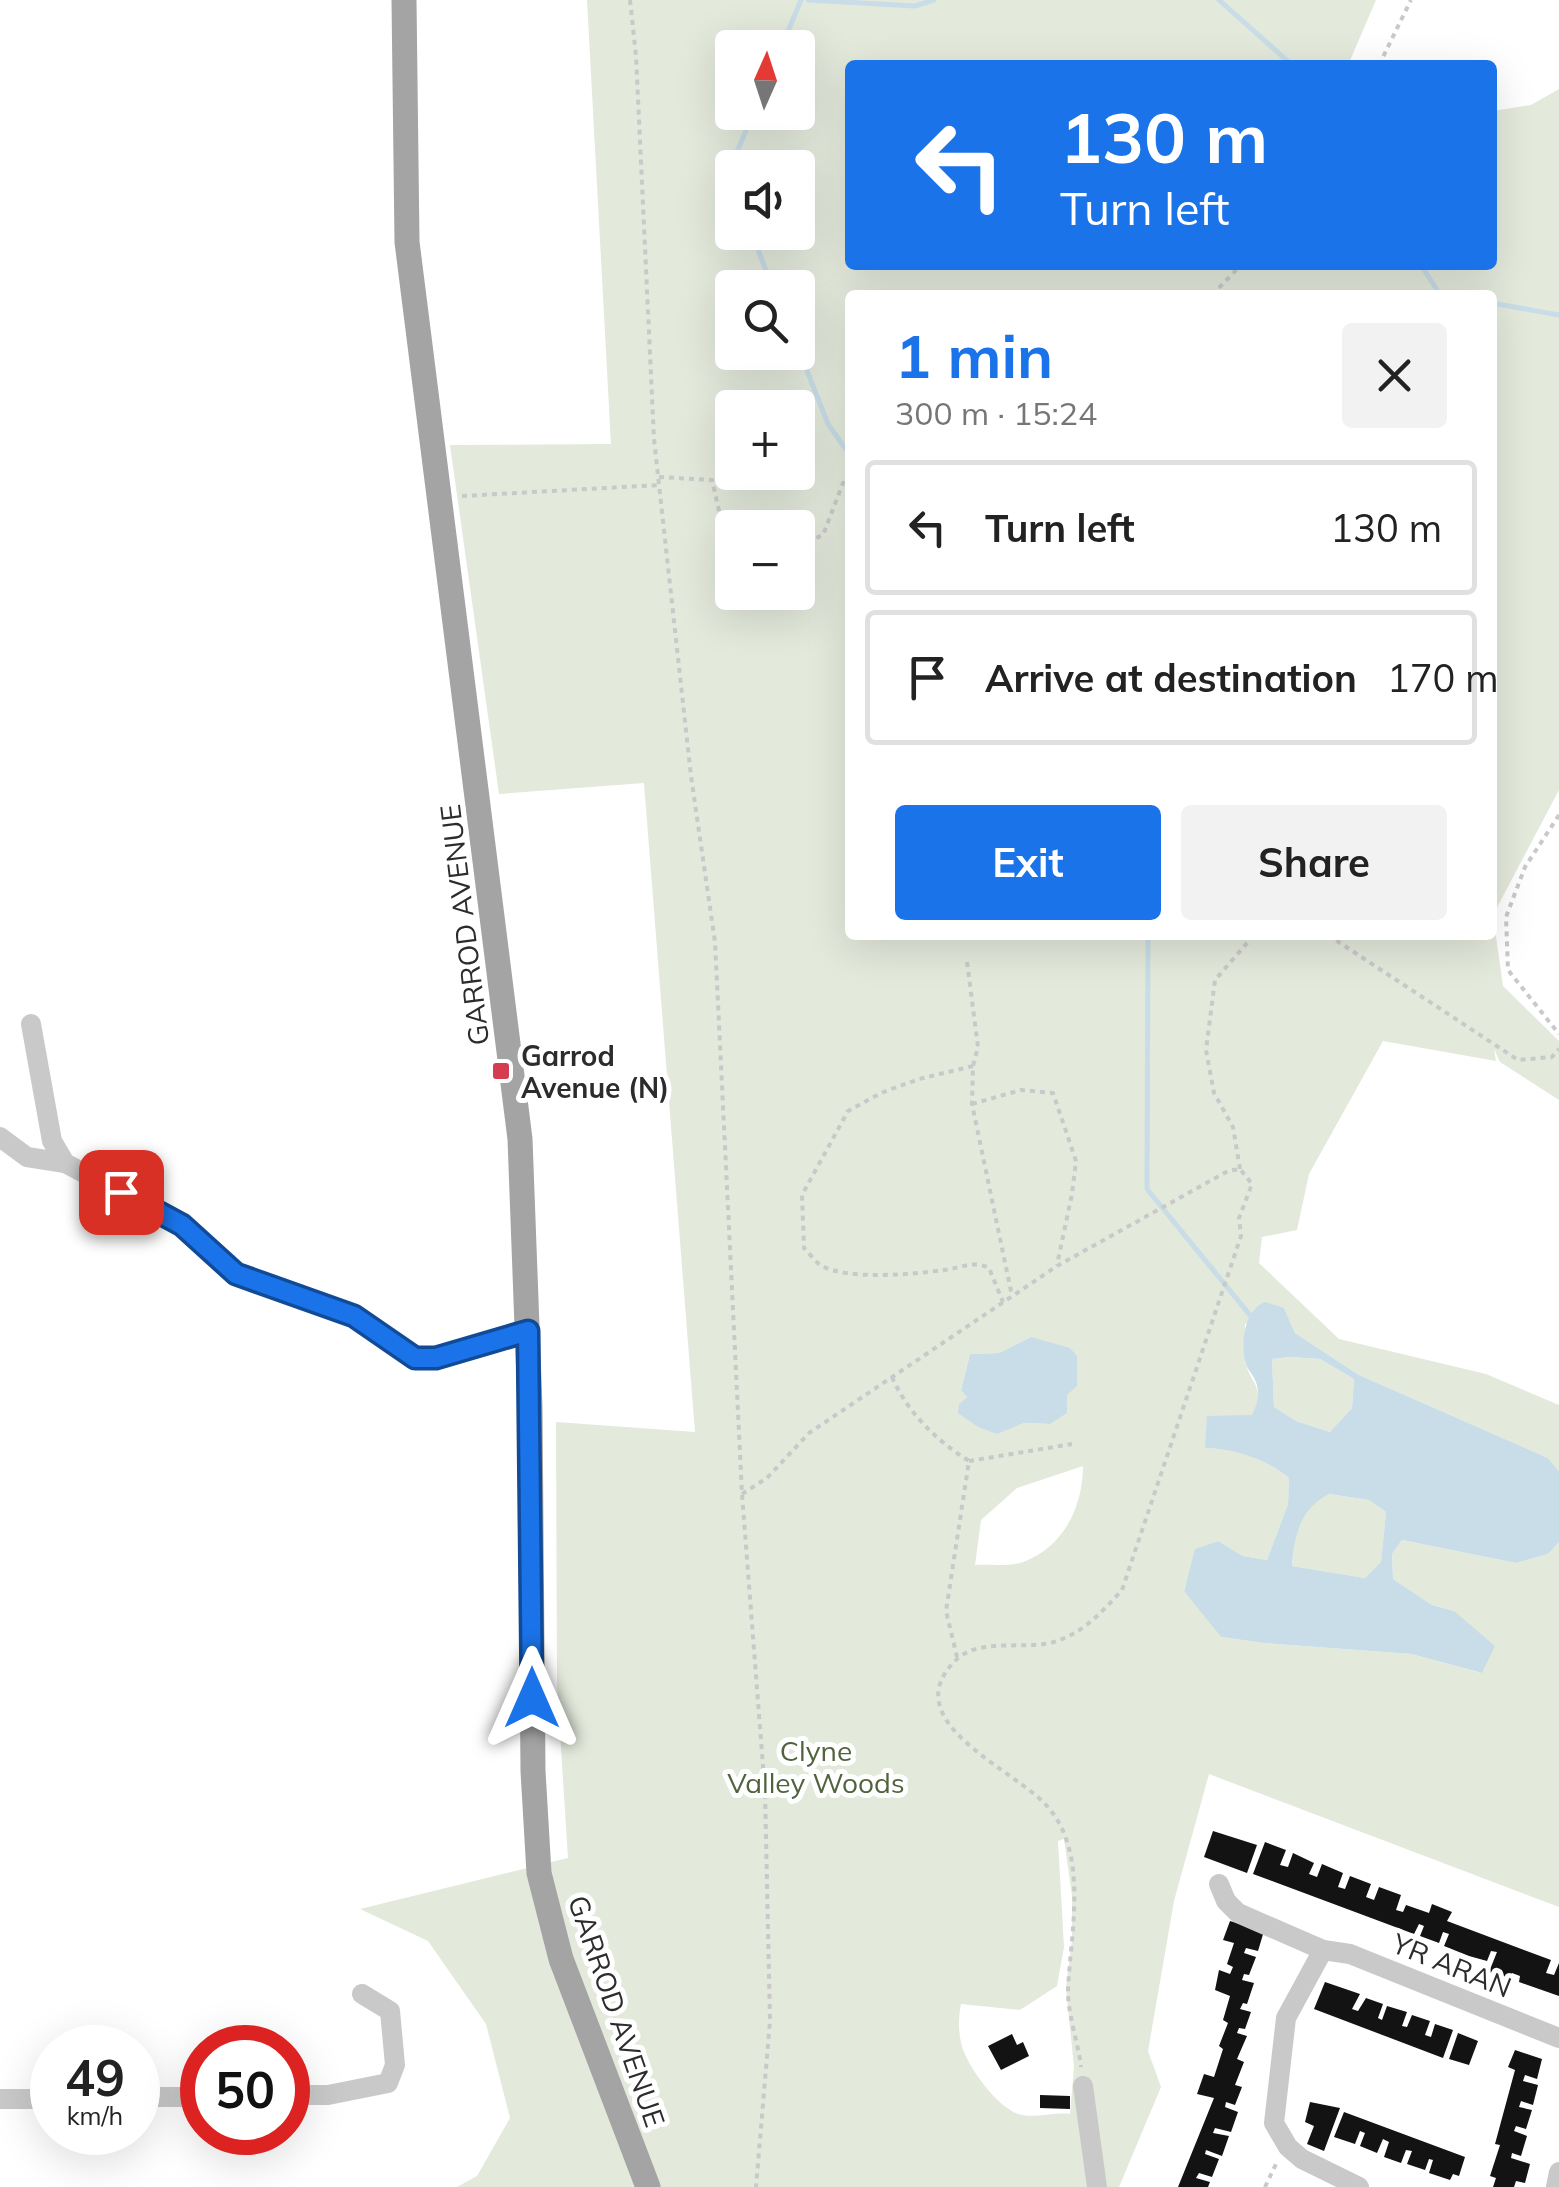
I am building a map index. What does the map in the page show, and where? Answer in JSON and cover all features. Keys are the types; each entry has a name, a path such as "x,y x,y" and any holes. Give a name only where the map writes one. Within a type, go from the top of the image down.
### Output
{"main road":[{"name":"GARROD AVENUE","path":"404,0 407,242 520,1139 528,1331 533,1771 539,1873 561,1958 648,2187"}],"street":[{"path":"32,1024 52,1141 65,1162"},
{"path":"0,1137 27,1157 65,1162 182,1225 236,1274 354,1316 415,1358 436,1358 528,1331"},
{"name":"YR ARAN","path":"1220,1884 1226,1901 1238,1913 1287,1932 1294,1939 1323,1950 1350,1954 1559,2038"},
{"path":"1323,1950 1286,2018 1274,2123 1288,2147 1302,2159 1359,2187"},
{"path":"310,2095 388,2083 395,2065 390,2011 362,1994"},
{"path":"1083,2086 1097,2187"},
{"path":"0,2099 30,2098"},
{"path":"1556,2187 1559,2172"}],"path":[{"path":"630,0 658,477 691,776 715,942 742,1494 765,1792 770,2020 756,2187"},
{"path":"1382,60 1411,0"},
{"path":"1217,290 1237,270"},
{"path":"658,477 712,480 719,510"},
{"path":"815,539 823,535 845,483"},
{"path":"442,497 659,485"},
{"path":"1559,815 1525,867 1506,917 1508,970 1559,1034"},
{"path":"1083,2086 1068,1994 1075,1892 1066,1838 1048,1806 959,1737 938,1707 939,1678 958,1657 986,1647 1054,1642 1092,1624 1122,1590 1241,1236 1238,1218 1252,1184 1240,1170 1233,1127 1214,1093 1206,1050 1215,980 1250,940"},
{"path":"1336,940 1518,1060 1552,1057 1559,1049"},
{"path":"967,962 978,1047 972,1104 1012,1296"},
{"path":"973,1066 919,1079 848,1111 802,1195 804,1248 821,1265 852,1273 888,1275 946,1270 978,1262 989,1268 1003,1302"},
{"path":"972,1104 1021,1090 1053,1093 1076,1160 1056,1266"},
{"path":"742,1494 767,1478 809,1433 1056,1266 1228,1171 1240,1170"},
{"path":"892,1376 900,1396 942,1444 969,1461 1072,1444"},
{"path":"958,1657 946,1612 969,1461"},
{"path":"1265,2187 1288,2147"}],"green space":[{"name":"Clyne Valley Woods","path":"587,0 1376,0 1350,60 845,60 845,270 1497,270 1497,110 1531,105 1559,89 1559,790 1497,907 1497,290 845,290 845,940 1497,940 1503,986 1559,1041 1559,1100 1500,1062 1494,1049 1496,1061 1383,1041 1309,1174 1297,1230 1262,1237 1259,1263 1339,1339 1486,1374 1559,1405 1559,1471 1548,1458 1359,1375 1295,1333 1284,1308 1245,1324 1245,1359 1257,1390 1257,1405 1253,1415 1235,1417 1206,1448 1250,1456 1280,1471 1289,1478 1288,1504 1267,1560 1243,1556 1218,1541 1196,1549 1184,1590 1221,1637 1411,1654 1481,1673 1454,1611 1432,1605 1393,1579 1392,1554 1402,1540 1516,1563 1548,1554 1559,1542 1559,1907 1209,1774 1174,1901 1148,2051 1161,2087 1119,2187 457,2187 477,2176 510,2118 486,2024 428,1941 360,1909 568,1858 557,1685 556,1422 695,1432 644,783 499,794 450,445 611,444","holes":["1031,1337 1050,1424 1024,1423 996,1434 959,1404 967,1397 961,1389 970,1354 999,1353","1083,1466 1075,1510 1050,1546 1018,1564 975,1565 981,1520 1017,1488","1064,1839 1072,1896 1066,1988 1074,2067 1070,2114 1022,2115 996,2099 968,2060 960,2034 961,2004 1020,2010 1057,1986 1064,1947 1058,1841"]},
{"path":"1272,1359 1320,1359 1354,1379 1352,1408 1330,1432 1296,1421 1274,1407"},
{"path":"1329,1494 1369,1500 1386,1512 1381,1563 1365,1578 1292,1566 1304,1515"}],"water":[{"path":"1265,1302 1284,1308 1295,1333 1359,1375 1548,1458 1559,1471 1559,1542 1548,1554 1516,1563 1402,1540 1392,1554 1393,1579 1432,1605 1454,1611 1495,1646 1482,1673 1411,1654 1221,1637 1184,1591 1195,1549 1218,1541 1243,1556 1267,1560 1288,1504 1289,1478 1280,1471 1250,1456 1205,1448 1207,1416 1252,1415 1256,1406 1257,1387 1246,1365 1243,1347 1245,1328 1258,1306","holes":["1272,1359 1320,1359 1354,1379 1352,1408 1330,1432 1296,1421 1274,1407","1329,1494 1369,1500 1386,1512 1381,1562 1365,1578 1292,1566 1300,1524 1311,1508"]},
{"path":"1031,1337 1070,1348 1077,1356 1077,1386 1067,1395 1067,1413 1050,1424 1024,1423 997,1434 958,1413 959,1404 967,1397 961,1390 970,1354 999,1353"}],"building":[{"path":"1213,1831 1257,1845 1247,1873 1204,1857"},
{"path":"1265,1842 1286,1850 1280,1865 1288,1867 1293,1853 1314,1863 1309,1874 1317,1877 1322,1864 1343,1873 1338,1887 1345,1889 1350,1876 1371,1884 1366,1897 1374,1900 1379,1887 1401,1895 1396,1910 1403,1912 1406,1905 1429,1913 1432,1904 1452,1912 1447,1921 1551,1960 1546,1973 1554,1975 1559,1963 1559,1996 1519,1982 1520,1976 1512,1973 1509,1978 1489,1972 1497,1952 1491,1951 1487,1961 1469,1956 1444,1946 1449,1934 1443,1932 1439,1943 1420,1936 1424,1926 1419,1924 1414,1934 1253,1874"},
{"path":"1230,1921 1264,1931 1258,1951 1246,1948 1244,1953 1256,1957 1249,1975 1244,1974 1242,1980 1254,1983 1247,2004 1243,2003 1240,2009 1251,2012 1245,2029 1239,2028 1237,2033 1247,2036 1237,2059 1244,2062 1235,2085 1242,2087 1235,2105 1226,2102 1225,2107 1238,2112 1231,2132 1215,2128 1213,2133 1229,2136 1222,2156 1206,2150 1205,2154 1219,2159 1212,2177 1199,2173 1196,2178 1210,2182 1208,2187 1178,2187 1214,2098 1197,2094 1204,2074 1214,2077 1228,2023 1223,2020 1230,1996 1215,1990 1219,1970 1230,1974 1233,1967 1227,1964 1234,1943 1223,1940"},
{"path":"1325,1982 1360,1994 1352,2009 1358,2011 1366,1998 1383,2004 1378,2018 1382,2020 1387,2006 1407,2012 1402,2026 1407,2027 1412,2015 1430,2021 1425,2035 1431,2037 1435,2024 1453,2030 1443,2058 1314,2009"},
{"path":"1458,2033 1478,2041 1469,2065 1449,2059"},
{"path":"1012,2034 1017,2045 1023,2042 1029,2056 1001,2070 988,2046"},
{"path":"1515,2050 1542,2059 1537,2079 1525,2075 1523,2081 1538,2085 1533,2105 1521,2101 1519,2107 1532,2110 1526,2129 1516,2126 1514,2131 1527,2136 1521,2156 1512,2153 1511,2158 1530,2164 1525,2183 1516,2181 1514,2187 1493,2187 1496,2178 1490,2176 1500,2145 1495,2144 1515,2070 1508,2067"},
{"path":"1040,2095 1070,2096 1070,2109 1040,2108"},
{"path":"1310,2102 1340,2108 1324,2151 1307,2144 1314,2126 1305,2122"},
{"path":"1344,2112 1465,2157 1459,2176 1453,2174 1450,2180 1429,2173 1433,2160 1429,2159 1425,2170 1407,2164 1412,2151 1406,2150 1401,2163 1384,2157 1389,2142 1383,2139 1377,2153 1360,2146 1365,2133 1360,2131 1355,2144 1334,2137"}],"waterway":[{"path":"788,30 801,0"},
{"path":"808,0 915,6 934,0"},
{"path":"1219,0 1286,60"},
{"path":"738,150 746,130"},
{"path":"758,250 766,270"},
{"path":"1424,270 1437,290"},
{"path":"1497,304 1559,315"},
{"path":"807,370 828,424 845,448"},
{"path":"1148,940 1147,1189 1254,1320"}],"place":[{"name":"Garrod Avenue (N)","path":"501,1071"}],"route":[{"path":"121,1192 182,1225 236,1274 354,1316 415,1358 436,1358 528,1331 532,1698"}]}
